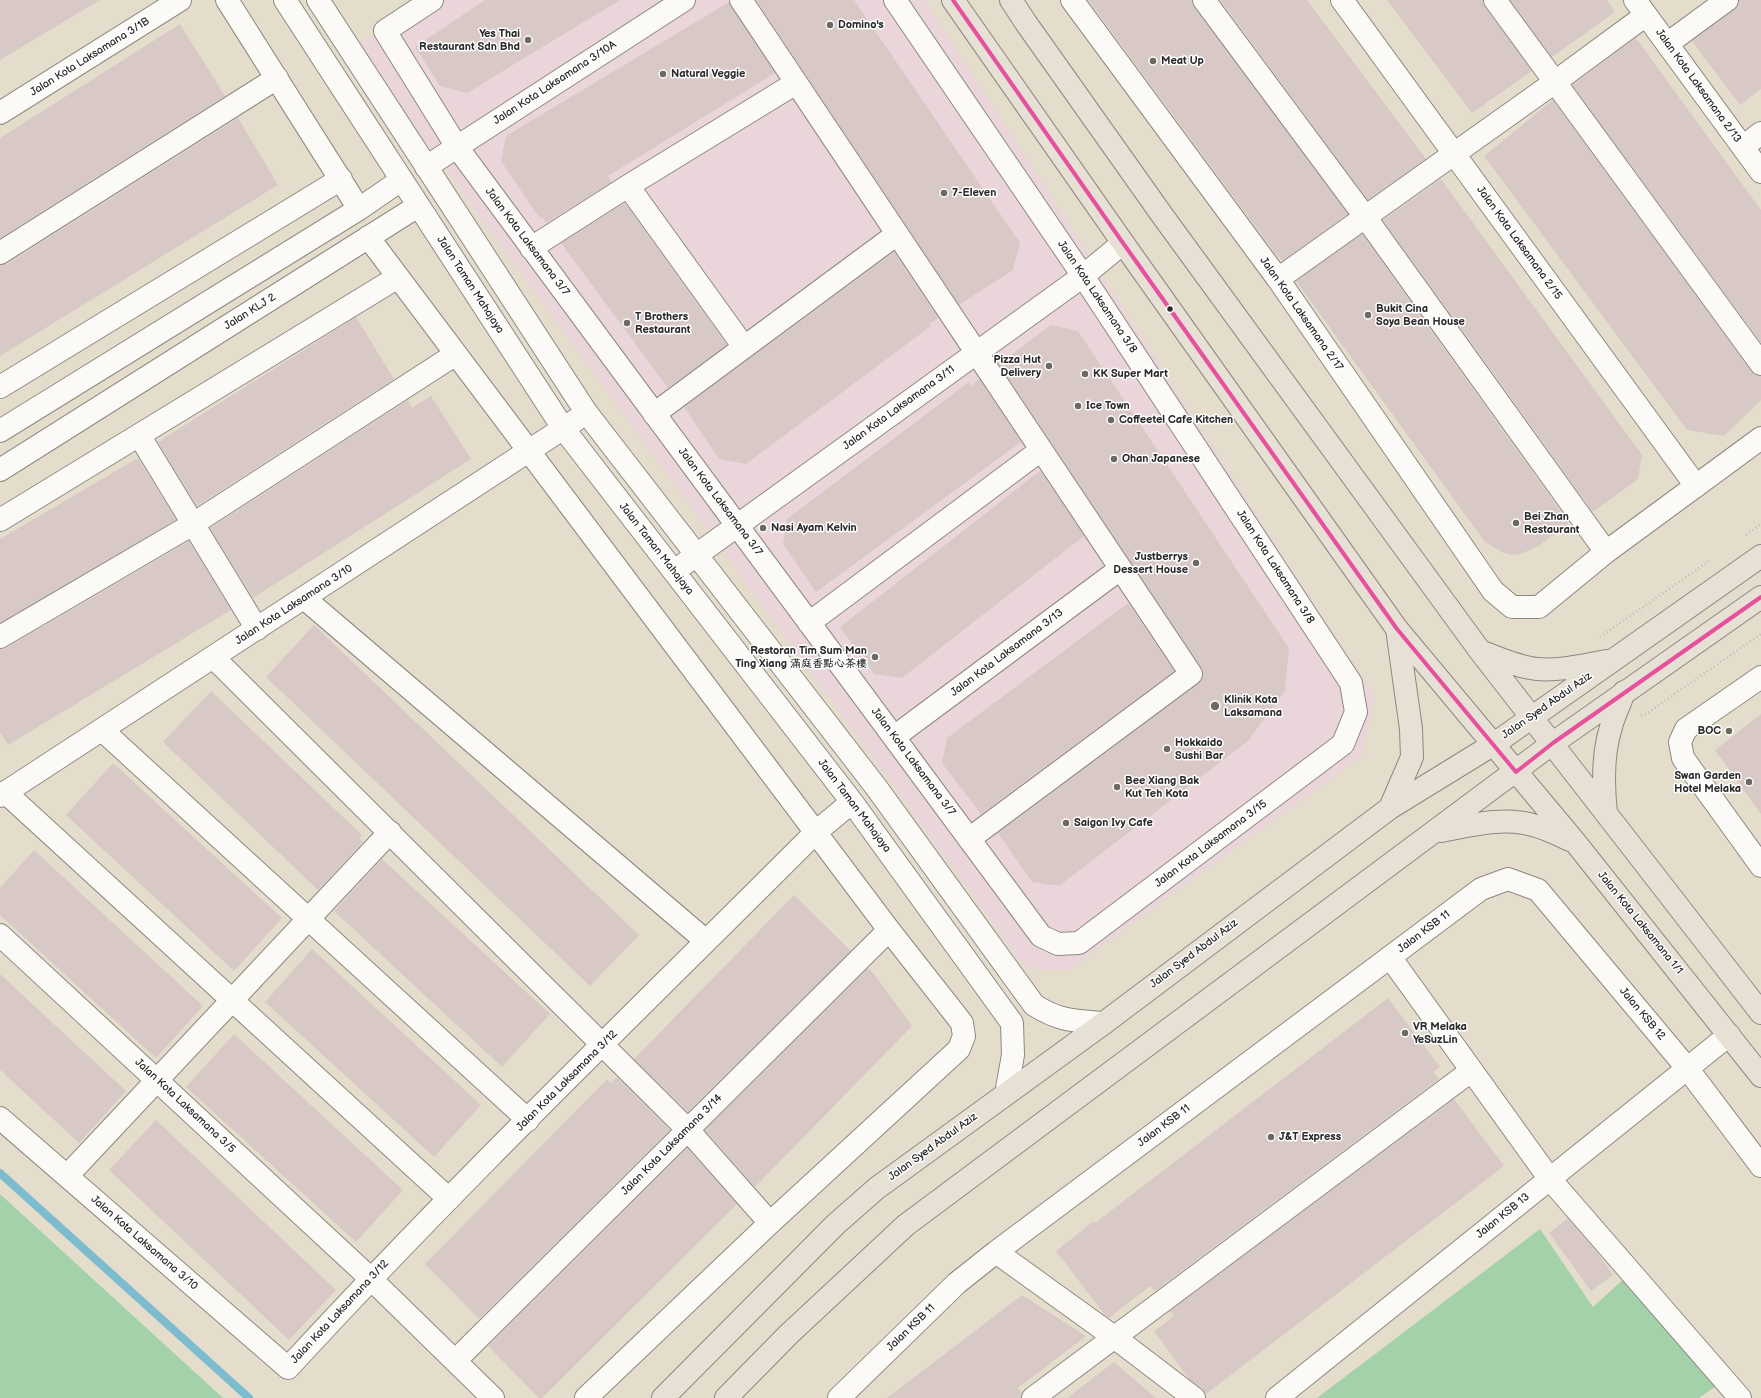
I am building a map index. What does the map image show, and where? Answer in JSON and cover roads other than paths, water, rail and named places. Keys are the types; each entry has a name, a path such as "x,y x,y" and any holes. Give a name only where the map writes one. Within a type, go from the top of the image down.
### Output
{"main road":[{"name":"Jalan Kota Laksamana 1/1","path":"953,0 1123,243 1397,629 1575,842 1761,1076"},
{"path":"1011,0 1162,215 1480,652 1532,716 1606,813 1759,1006"},
{"path":"1024,0 1026,23"},
{"name":"Jalan Syed Abdul Aziz","path":"664,1398 836,1224 877,1188 1104,1023 1390,808 1494,744 1761,556"},
{"path":"726,1398 789,1334 906,1225 1435,833 1552,743 1761,597"},
{"path":"1390,808 1412,758 1411,730 1397,629"},
{"path":"1480,652 1515,664 1537,669 1560,668 1611,661"},
{"path":"1606,813 1604,791 1604,756 1610,728 1624,692"},
{"path":"1435,833 1485,822 1511,821 1536,825 1575,842"}],"street":[{"name":"Jalan Kota Laksamana 3/1B","path":"0,113 180,0"},
{"path":"227,0 359,209"},
{"path":"285,0 416,177 467,228 586,412 876,787 1034,1005 1049,1015 1072,1021 1104,1023"},
{"path":"318,0 393,114 418,173 416,177 418,206"},
{"name":"Jalan Kota Laksamana 3/7","path":"432,0 384,31 457,147 1041,936 1058,944 1079,943"},
{"name":"Jalan Kota Laksamana 3/10A","path":"416,177 457,147 684,0"},
{"path":"741,0 1191,674 969,839"},
{"name":"Jalan Kota Laksamana 3/8","path":"895,0 1083,276 1351,683 1356,712 1343,744"},
{"name":"Jalan Kota Laksamana 2/17","path":"1072,0 1278,279 1493,591 1512,607 1539,607 1606,552"},
{"path":"1204,0 1366,218 1606,552 1761,438"},
{"name":"Jalan Kota Laksamana 2/15","path":"1342,0 1696,486"},
{"path":"1495,0 1761,364"},
{"path":"1667,44 1727,0"},
{"path":"1278,279 1366,218 1555,82 1641,7"},
{"name":"Jalan Kota Laksamana 2/13","path":"1641,7 1761,172"},
{"path":"0,253 277,78"},
{"path":"531,248 628,186 796,83"},
{"path":"1743,146 1761,133"},
{"path":"0,431 359,209 416,177"},
{"path":"0,386 341,179"},
{"path":"628,186 744,347"},
{"name":"Jalan KLJ 2","path":"0,470 418,206"},
{"name":"Jalan Taman Mahajaya","path":"418,206 563,428 852,802 1012,1023 1013,1055 1006,1094"},
{"path":"654,414 897,234"},
{"path":"368,238 889,930 962,1023 964,1036 959,1049 770,1223 586,1398"},
{"name":"Jalan Kota Laksamana 3/11","path":"674,572 1083,276 1123,243"},
{"path":"0,520 398,276"},
{"path":"0,637 193,524 456,354"},
{"name":"Jalan Kota Laksamana 3/10","path":"3,794 529,451 586,412"},
{"path":"139,435 256,629"},
{"path":"809,623 1041,450"},
{"name":"Jalan Kota Laksamana 3/13","path":"894,737 1120,568"},
{"path":"304,598 706,942"},
{"path":"213,657 688,1130 770,1223"},
{"path":"1761,677 1686,729 1680,742 1683,758 1761,866"},
{"path":"102,730 528,1120"},
{"name":"Jalan Kota Laksamana 3/15","path":"1079,943 1343,744"},
{"path":"3,794 232,1000 449,1199"},
{"name":"Jalan Kota Laksamana 3/12","path":"288,1368 370,1278 816,832 852,802"},
{"path":"67,1176 156,1079 390,832"},
{"name":"Jalan KSB 11","path":"839,1398 957,1283 996,1252 1481,889 1508,879"},
{"name":"Jalan KSB 12","path":"1508,879 1538,890 1687,1068 1761,1166"},
{"name":"Jalan Kota Laksamana 3/14","path":"455,1361 889,930"},
{"name":"Jalan Kota Laksamana 3/5","path":"0,935 370,1278 493,1398"},
{"path":"1390,957 1549,1178 1740,1398"},
{"name":"Jalan KSB 13","path":"1277,1398 1549,1178 1729,1035"},
{"path":"1032,1398 1472,1071"},
{"name":"Jalan Kota Laksamana 3/10","path":"0,1118 288,1368"},
{"path":"996,1252 1114,1337 1194,1398"}],"waterway":[{"path":"0,1173 249,1398"}],"place":[{"name":"Domino's","path":"830,25"},
{"name":"Yes Thai Restaurant Sdn Bhd","path":"528,40"},
{"name":"Meat Up","path":"1153,61"},
{"name":"Natural Veggie","path":"663,74"},
{"name":"7-Eleven","path":"944,193"},
{"name":"Bukit Cina Soya Bean House","path":"1368,315"},
{"name":"T Brothers Restaurant","path":"627,323"},
{"name":"Pizza Hut Delivery","path":"1049,366"},
{"name":"KK Super Mart","path":"1085,374"},
{"name":"Ice Town","path":"1078,406"},
{"name":"Coffeetel Cafe Kitchen","path":"1111,420"},
{"name":"Ohan Japanese","path":"1114,459"},
{"name":"Bei Zhan Restaurant","path":"1516,523"},
{"name":"Nasi Ayam Kelvin","path":"763,528"},
{"name":"Justberrys Dessert House","path":"1196,563"},
{"name":"Restoran Tim Sum Man Ting Xiang 滿庭香點心茶樓","path":"875,657"},
{"name":"Klinik Kota Laksamana","path":"1215,706"},
{"name":"BOC","path":"1729,731"},
{"name":"Hokkaido Sushi Bar","path":"1167,749"},
{"name":"Swan Garden Hotel Melaka","path":"1749,782"},
{"name":"Bee Xiang Bak Kut Teh Kota","path":"1117,787"},
{"name":"Saigon Ivy Cafe","path":"1066,823"},
{"name":"VR Melaka YeSuzLin","path":"1405,1033"},
{"name":"J&T Express","path":"1271,1137"}]}
